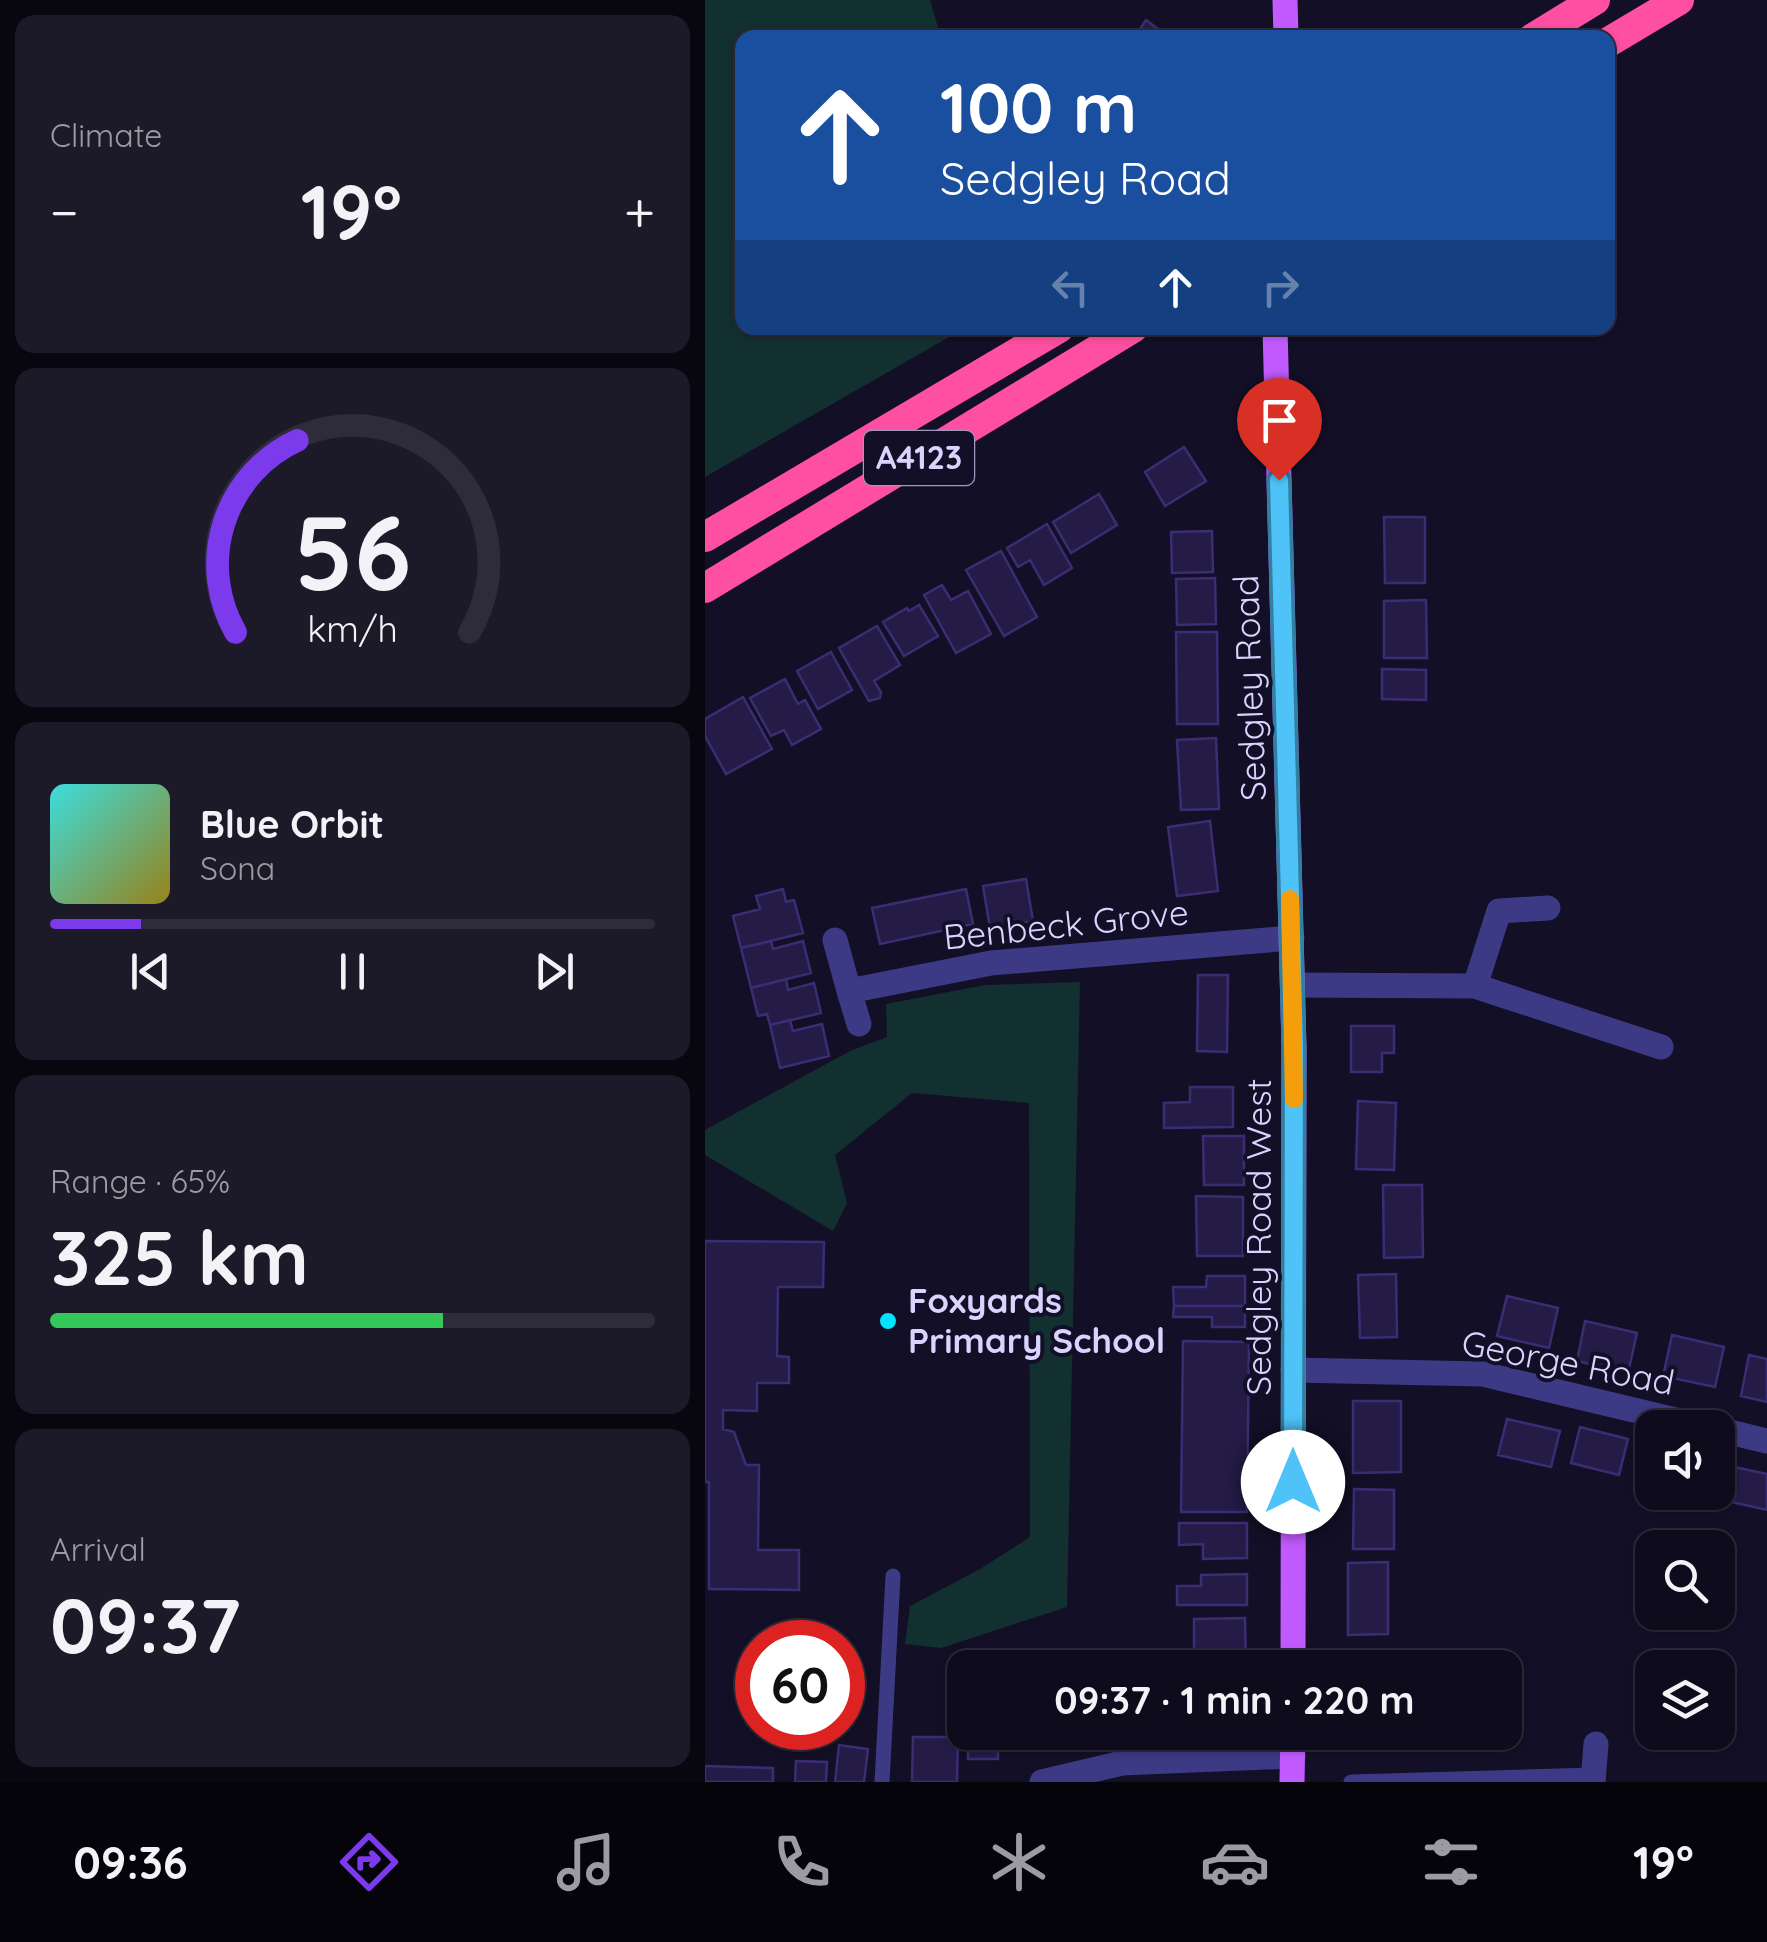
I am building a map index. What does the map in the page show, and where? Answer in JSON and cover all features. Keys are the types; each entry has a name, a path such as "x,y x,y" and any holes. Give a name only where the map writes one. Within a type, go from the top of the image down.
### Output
{"highway":[{"path":"1546,30 1595,0"},
{"path":"1615,38 1679,0"},
{"name":"A4123","path":"705,536 1047,335"},
{"name":"A4123","path":"705,588 1121,335"}],"main road":[{"path":"1285,0 1285,30"},
{"name":"Sedgley Road","path":"1275,335 1294,1048"},
{"name":"Sedgley Road West","path":"1293,1650 1294,1048"},
{"path":"1292,1782 1293,1750"}],"street":[{"path":"1475,986 1499,911 1548,908"},
{"name":"Benbeck Grove","path":"849,991 991,962 1291,938"},
{"path":"835,940 859,1024"},
{"path":"1293,985 1475,986 1661,1047"},
{"name":"George Road","path":"1293,1370 1483,1374 1635,1410"},
{"path":"1735,1434 1767,1441"},
{"path":"1593,1779 1596,1744"},
{"path":"1042,1782 1122,1764 1242,1750"}],"lane":[{"path":"881,1782 893,1576"},
{"path":"1351,1782 1593,1779"}],"green space":[{"path":"705,0 930,0 939,30 735,30 735,335 953,335 705,477"},
{"path":"1080,982 1067,1607 941,1648 905,1644 910,1606 1030,1537 1029,1103 912,1093 835,1155 847,1203 833,1231 705,1155 705,1130 850,1051 887,1037 886,1004 985,985"}],"building":[{"path":"1146,20 1159,30 1139,30"},
{"path":"1184,447 1206,481 1165,506 1145,472"},
{"path":"1099,494 1117,525 1071,553 1053,522"},
{"path":"1384,517 1425,517 1425,583 1385,583"},
{"path":"1047,524 1072,568 1044,585 1030,560 1018,567 1007,548"},
{"path":"1212,531 1213,572 1172,573 1171,532"},
{"path":"1001,551 1037,617 1004,636 966,570"},
{"path":"1215,578 1216,624 1177,625 1176,579"},
{"path":"942,585 951,600 968,591 991,634 956,653 924,595"},
{"path":"1426,600 1427,658 1384,658 1384,601"},
{"path":"919,605 938,636 904,656 883,622"},
{"path":"877,626 900,665 874,681 880,698 869,701 839,648"},
{"path":"1176,632 1217,632 1218,724 1177,724"},
{"path":"831,652 852,690 818,709 797,671"},
{"path":"1382,669 1426,670 1426,700 1382,699"},
{"path":"785,679 798,704 805,700 821,729 792,745 784,730 771,736 750,698"},
{"path":"743,697 772,749 726,774 705,736 705,719"},
{"path":"1216,738 1219,809 1181,810 1177,740"},
{"path":"1210,821 1218,891 1177,896 1168,827"},
{"path":"1026,879 1033,921 990,928 983,886"},
{"path":"783,889 786,902 794,900 803,933 741,948 733,916 760,909 756,896"},
{"path":"966,889 973,924 880,944 872,908"},
{"path":"771,941 773,949 803,941 811,973 751,988 741,948"},
{"path":"1198,975 1228,975 1227,1052 1197,1051"},
{"path":"786,979 788,990 814,983 821,1013 770,1025 767,1014 758,1016 751,988"},
{"path":"790,1020 793,1031 822,1024 829,1056 780,1068 770,1025"},
{"path":"1351,1026 1394,1026 1394,1053 1382,1053 1382,1072 1351,1072"},
{"path":"1190,1087 1233,1087 1233,1127 1164,1128 1164,1103 1190,1102"},
{"path":"1358,1101 1396,1103 1394,1170 1356,1169"},
{"path":"1203,1136 1244,1136 1244,1185 1204,1185"},
{"path":"1383,1185 1422,1185 1423,1257 1384,1258"},
{"path":"1196,1196 1243,1197 1243,1256 1197,1256"},
{"path":"705,1241 824,1242 823,1287 778,1287 777,1356 789,1357 789,1383 757,1383 757,1411 723,1410 723,1429 734,1432 746,1465 759,1465 758,1550 799,1550 799,1590 709,1589"},
{"path":"1396,1274 1397,1337 1360,1338 1358,1275"},
{"path":"1207,1276 1245,1276 1245,1306 1174,1306 1173,1287 1206,1287"},
{"path":"1507,1296 1558,1308 1549,1348 1497,1336"},
{"path":"1174,1306 1245,1306 1245,1327 1212,1327 1212,1317 1173,1317"},
{"path":"1585,1321 1637,1333 1628,1373 1577,1361"},
{"path":"1672,1335 1724,1347 1715,1387 1663,1376"},
{"path":"1183,1341 1249,1342 1247,1512 1181,1512"},
{"path":"1749,1355 1767,1359 1767,1402 1741,1396"},
{"path":"1353,1401 1401,1401 1401,1472 1353,1473"},
{"path":"1507,1419 1560,1431 1551,1467 1498,1455"},
{"path":"1580,1427 1628,1439 1619,1475 1571,1463"},
{"path":"1735,1467 1767,1474 1767,1510 1735,1503"},
{"path":"1354,1489 1394,1490 1394,1549 1353,1549"},
{"path":"1179,1523 1247,1523 1247,1558 1203,1559 1203,1544 1179,1545"},
{"path":"1388,1562 1388,1634 1348,1635 1348,1563"},
{"path":"1247,1574 1247,1605 1177,1605 1177,1586 1201,1586 1201,1575"},
{"path":"1245,1618 1246,1650 1194,1650 1194,1619"},
{"path":"913,1737 947,1737 947,1750 958,1750 957,1782 912,1782"},
{"path":"868,1749 864,1782 835,1782 838,1750"},
{"path":"968,1750 998,1750 998,1759 968,1759"},
{"path":"796,1761 827,1762 826,1782 795,1782"},
{"path":"705,1766 773,1768 773,1782 705,1782"}],"slow traffic":[{"path":"1290,899 1294,1099"}],"place":[{"name":"Foxyards Primary School","path":"888,1321"}],"route":[{"path":"1279,480 1294,1048 1293,1482"}]}
